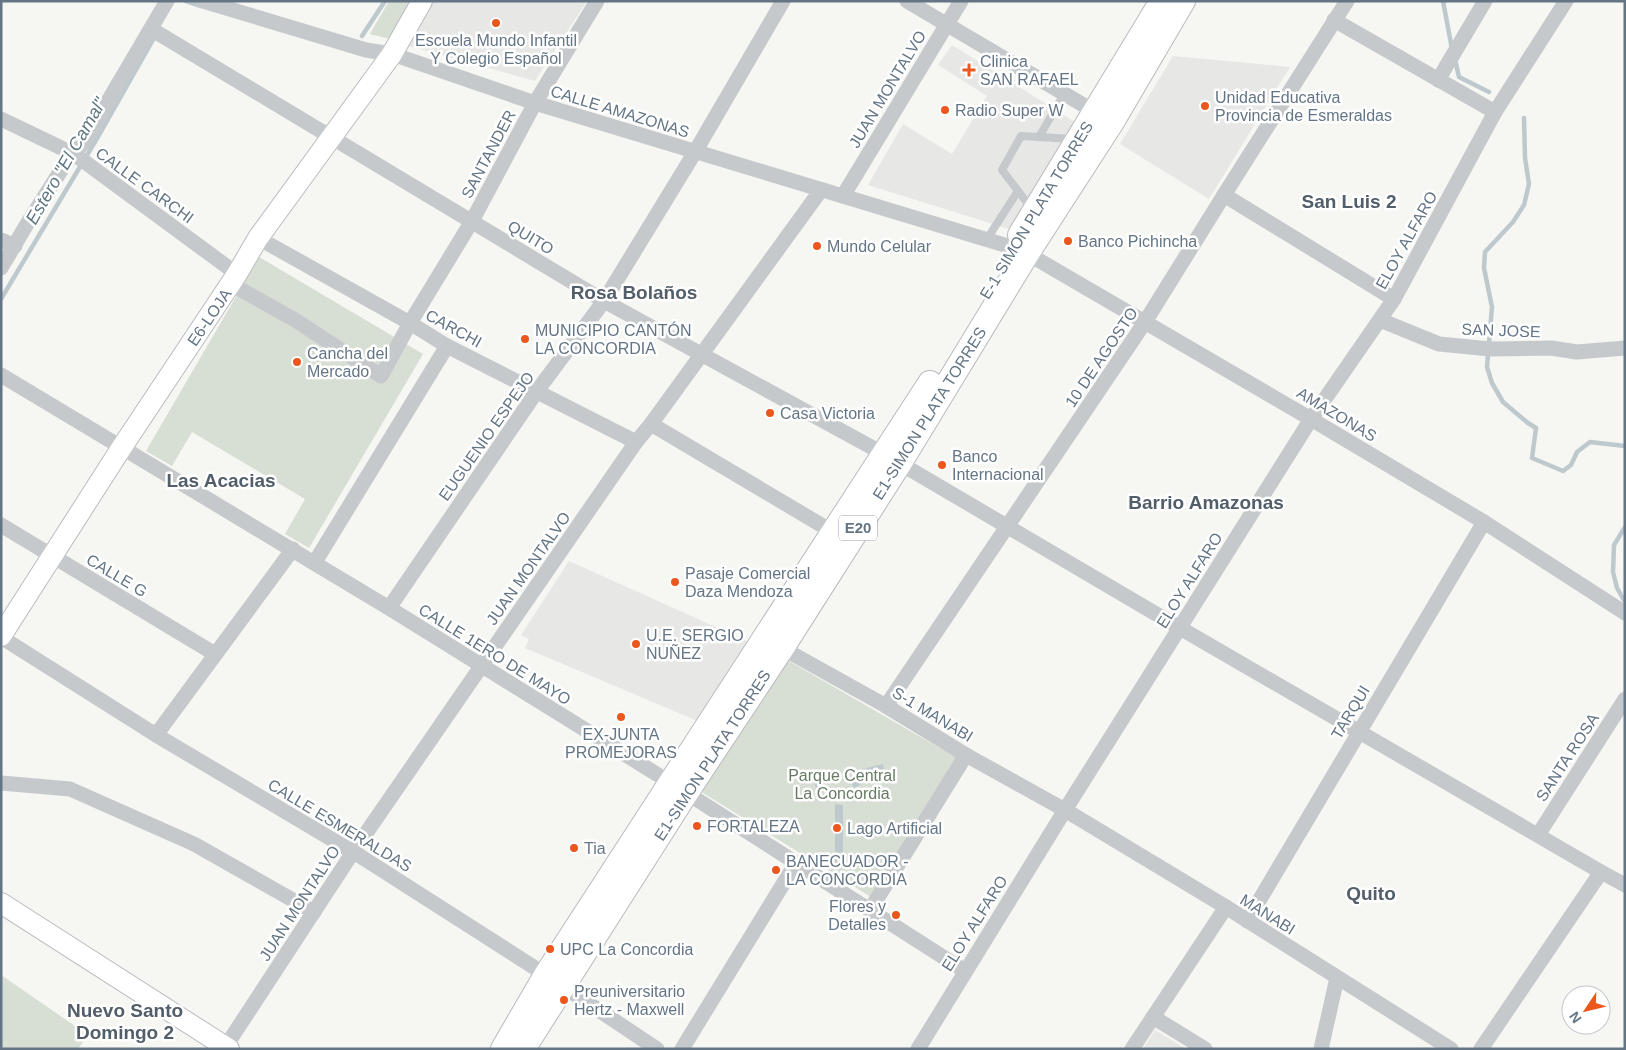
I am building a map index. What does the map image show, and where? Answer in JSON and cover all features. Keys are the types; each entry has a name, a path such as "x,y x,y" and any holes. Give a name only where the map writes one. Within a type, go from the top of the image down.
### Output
{"highway":[{"name":"E-1 SIMON PLATA TORRES","path":"1020,250 1034,212 1078,139 1103,117 1162,1"},
{"name":"E1-SIMON PLATA TORRES","path":"523,1049 555,981 678,788 782,648 891,459 1020,250 1103,117 1183,1"},
{"name":"E20","path":"678,788 833,532 891,459"},
{"name":"E20","path":"503,1049 555,981"}],"main road":[{"name":"E6-LOJA","path":"1,636 122,447 234,279 258,238 392,54 422,1"},
{"path":"1,903 226,1048"}],"street":[{"path":"1,268 8,243 41,202 65,164 84,142 167,1"},
{"name":"CALLE AMAZONAS","path":"203,1 366,50 392,54 535,103 1020,250"},
{"name":"SANTANDER","path":"410,323 472,221 535,103 597,1"},
{"name":"EUGUENIO ESPEJO","path":"389,608 537,391 604,301 695,152 783,1"},
{"path":"907,1 1103,117"},
{"name":"JUAN MONTALVO","path":"843,196 961,1"},
{"name":"10 DE AGOSTO","path":"886,706 1146,322 1347,1"},
{"path":"1438,80 1485,1"},
{"name":"ELOY ALFARO","path":"918,1049 1065,810 1311,419 1394,299 1495,112 1566,1"},
{"path":"1334,20 1495,112"},
{"name":"QUITO","path":"151,29 604,301 891,459 1625,885"},
{"name":"CALLE CARCHI","path":"1,120 74,154 234,279 381,376 410,323"},
{"name":"JUAN MONTALVO","path":"226,1048 353,852 636,442 821,190"},
{"path":"1224,195 1394,299"},
{"name":"CARCHI","path":"258,238 410,323 447,346 636,442"},
{"name":"AMAZONAS","path":"1020,250 1146,322 1484,522 1625,613"},
{"name":"SAN JOSE","path":"1380,320 1439,344 1490,349 1551,348 1578,352 1625,348"},
{"path":"315,562 447,346"},
{"name":"CALLE 1ERO DE MAYO","path":"1,375 315,562 678,788 965,971"},
{"path":"651,424 833,532"},
{"name":"TARQUI","path":"1247,920 1484,522"},
{"name":"CALLE G","path":"1,525 216,654"},
{"path":"156,735 293,549"},
{"name":"CALLE ESMERALDAS","path":"1,636 156,735 353,852 555,981 657,1049"},
{"name":"S-1 MANABI","path":"782,648 1065,810"},
{"name":"SANTA ROSA","path":"1538,835 1625,699"},
{"path":"870,910 966,755"},
{"path":"1,783 70,789 194,844 314,912"},
{"name":"MANABI","path":"1065,810 1247,920 1451,1049"},
{"path":"682,1049 796,863"},
{"path":"1481,1049 1601,872"},
{"path":"1132,1049 1226,907"},
{"path":"1321,1049 1338,978"},
{"path":"1153,1017 1205,1049"}],"lane":[{"path":"1039,137 1064,94"},
{"path":"1034,212 1002,170 1021,136 1078,139"},
{"path":"987,239 1018,191"}],"shaded area":[{"name":"Escuela Mundo Infantil Y Colegio Español","path":"433,1 587,1 535,81 405,45"},
{"path":"952,45 1075,122 1009,229 868,185 903,124 952,154 987,96 938,65"},
{"name":"Unidad Educativa Provincia de Esmeraldas","path":"1173,56 1290,67 1209,199 1120,144"},
{"name":"U.E. SERGIO NUÑEZ","path":"569,561 747,641 700,722 525,648 529,639 521,635"},
{"name":"Lago Artificial","path":"883,764 885,774 871,778 854,788 849,779 867,768"},
{"path":"822,771 831,772 820,793 815,786"},
{"name":"Lago Artificial","path":"835,804 843,805 843,866 835,865"},
{"path":"1155,1030 1186,1049 1143,1049"}],"green space":[{"path":"389,1 412,1 390,39 370,34"},
{"path":"259,257 423,354 309,548 285,534 305,499 192,432 172,466 146,451"},
{"name":"Parque Central La Concordia","path":"782,657 957,758 871,897 700,791"},
{"path":"1,975 88,1035 78,1049 1,1049"}],"waterway":[{"name":"Estero \"El Camal\"","path":"186,1 201,6"},
{"name":"Estero \"El Camal\"","path":"362,36 385,1"},
{"path":"1443,1 1452,49"},
{"name":"Estero \"El Camal\"","path":"1,299 99,135 154,38"},
{"path":"1455,59 1459,77 1489,92"},
{"path":"1524,118 1525,158 1529,184 1524,205 1513,222 1485,252 1484,268 1492,307 1487,367 1492,383 1503,402 1536,428 1532,458 1563,471 1571,465 1577,452 1590,442 1625,446"},
{"path":"1625,527 1614,545 1613,572 1617,588 1625,602"}],"place":[{"name":"Escuela Mundo Infantil Y Colegio Español","path":"496,23"},
{"name":"Clinica SAN RAFAEL","path":"969,70"},
{"name":"Unidad Educativa Provincia de Esmeraldas","path":"1205,106"},
{"name":"Radio Super W","path":"945,110"},
{"name":"Banco Pichincha","path":"1068,241"},
{"name":"Mundo Celular","path":"817,246"},
{"name":"MUNICIPIO CANTÓN LA CONCORDIA","path":"525,339"},
{"name":"Cancha del Mercado","path":"297,362"},
{"name":"Casa Victoria","path":"770,413"},
{"name":"Banco Internacional","path":"942,465"},
{"name":"Pasaje Comercial Daza Mendoza","path":"675,582"},
{"name":"U.E. SERGIO NUÑEZ","path":"636,644"},
{"name":"EX-JUNTA PROMEJORAS","path":"621,717"},
{"name":"FORTALEZA","path":"697,826"},
{"name":"Lago Artificial","path":"837,828"},
{"name":"Tia","path":"574,848"},
{"name":"BANECUADOR - LA CONCORDIA","path":"776,870"},
{"name":"Flores y Detalles","path":"896,915"},
{"name":"UPC La Concordia","path":"550,949"},
{"name":"Preuniversitario Hertz - Maxwell","path":"564,1000"}],"district":[{"name":"San Luis 2","path":"1349,201"},
{"name":"Rosa Bolaños","path":"634,292"},
{"name":"Las Acacias","path":"221,480"},
{"name":"Barrio Amazonas","path":"1206,502"},
{"name":"Quito","path":"1371,893"},
{"name":"Nuevo Santo Domingo 2","path":"125,1021"}]}
